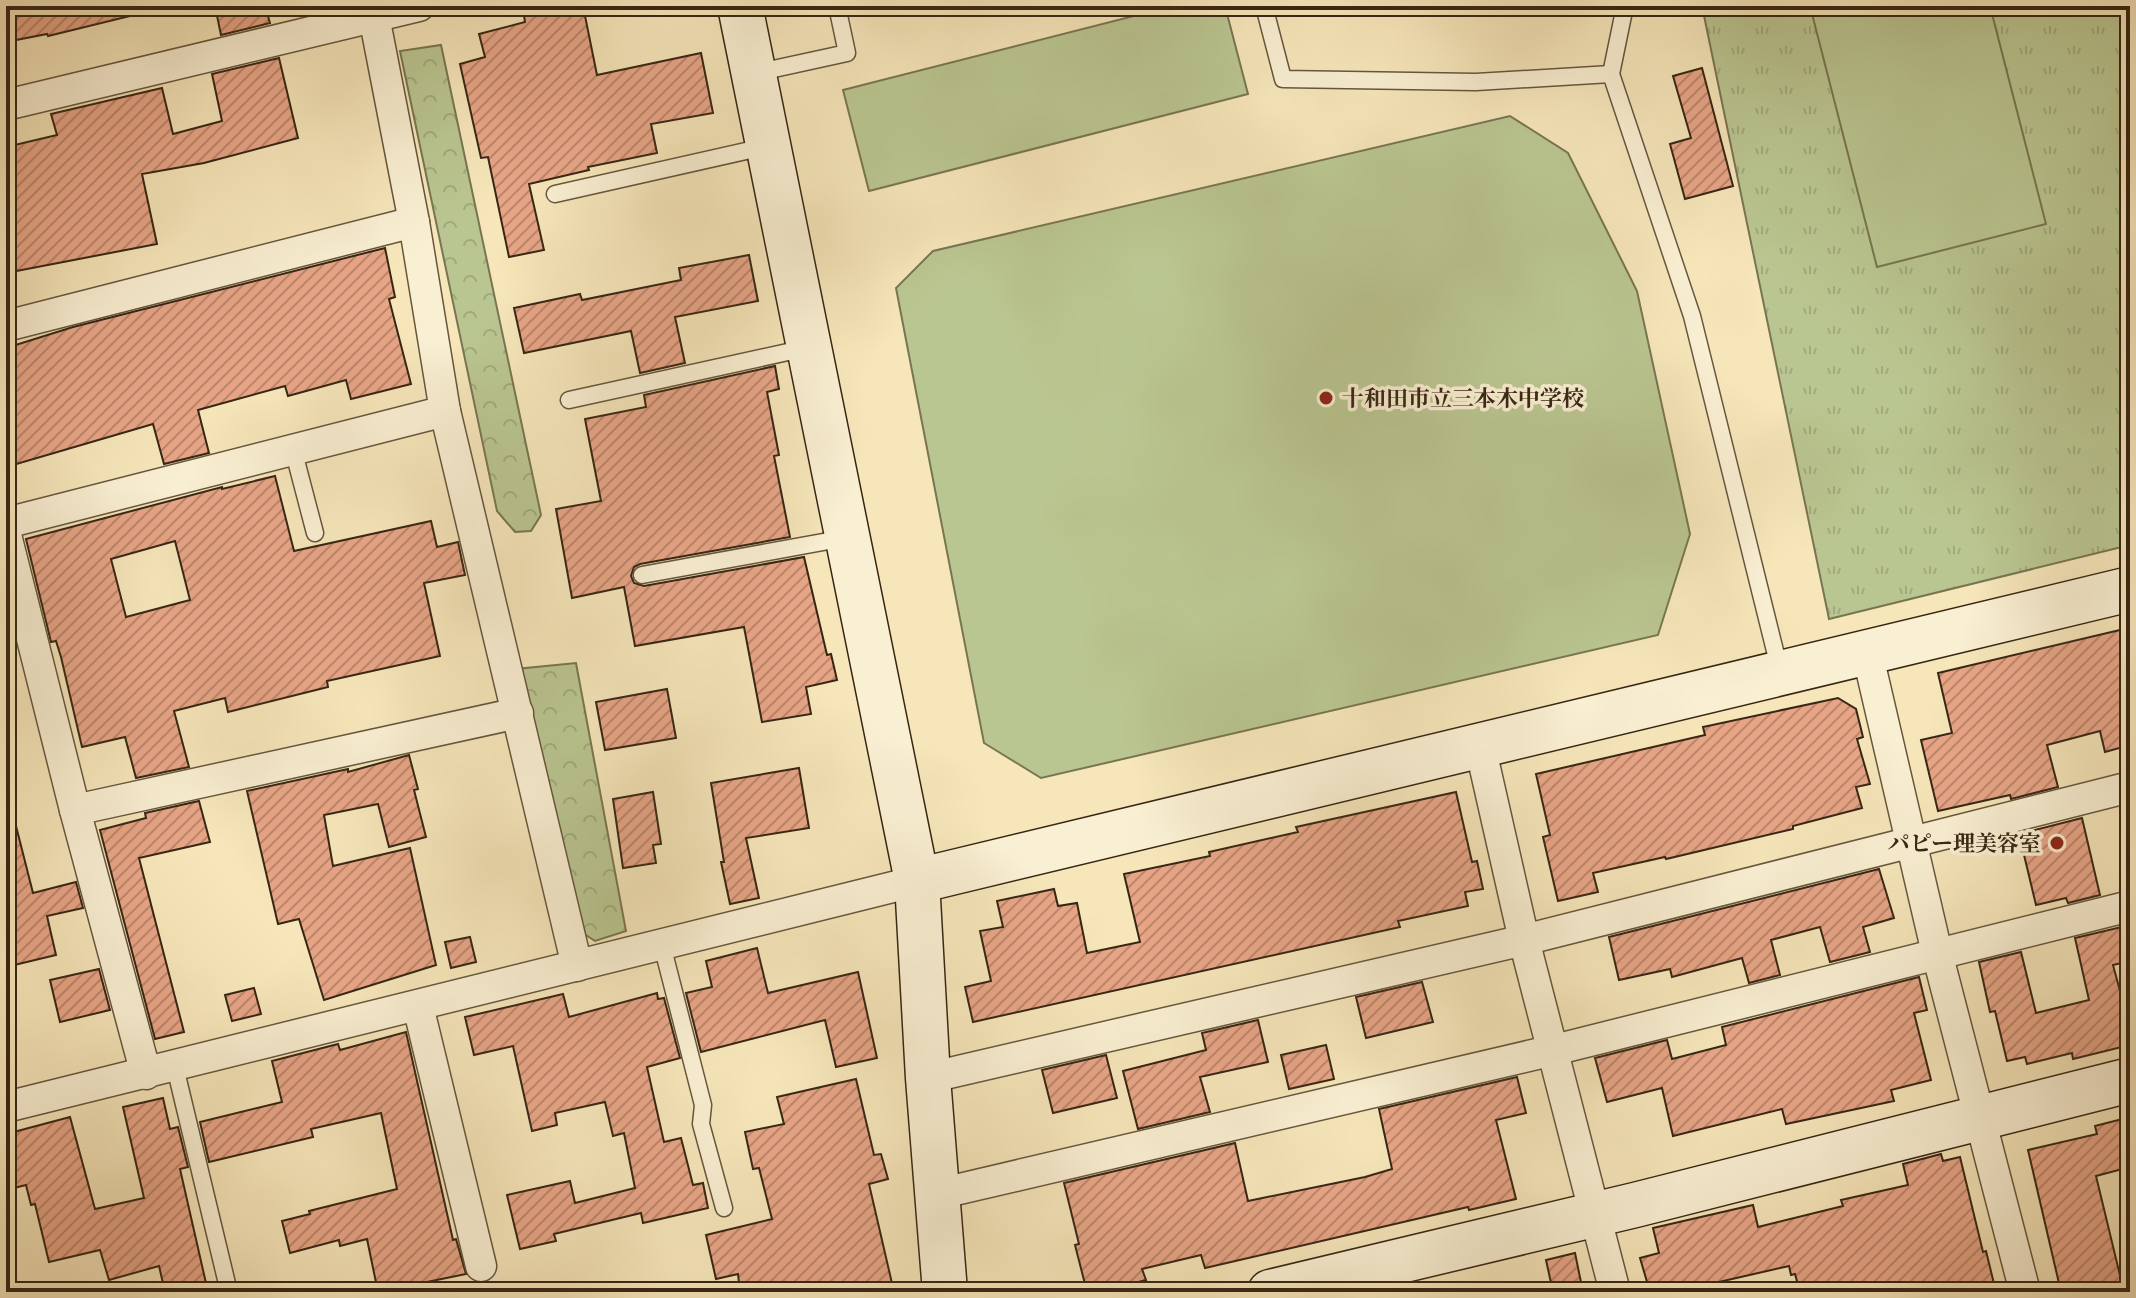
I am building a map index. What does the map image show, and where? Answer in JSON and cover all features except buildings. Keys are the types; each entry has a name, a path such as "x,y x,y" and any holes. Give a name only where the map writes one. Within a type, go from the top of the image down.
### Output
{"street":[{"path":"6,105 373,12 419,6"},
{"path":"740,6 917,881 928,1078 945,1292"},
{"path":"373,12 414,222 445,411 577,966"},
{"path":"6,326 414,222"},
{"path":"6,523 445,411"},
{"path":"6,535 75,810 160,1070"},
{"path":"6,1107 917,881 2130,589"},
{"path":"1867,652 1937,953 2025,1292"},
{"path":"75,810 518,713"},
{"path":"1480,746 1524,940 1615,1292"},
{"path":"928,1078 1524,940 2130,787"},
{"path":"938,1194 1554,1050 2130,906"},
{"path":"418,1006 481,1266"},
{"path":"1270,1292 1597,1214 2130,1080"}],"lane":[{"path":"753,73 847,53 837,6"},
{"path":"1264,6 1283,79 1476,82 1611,74"},
{"path":"1625,6 1611,74 1692,316 1781,674"},
{"path":"555,194 768,146"},
{"path":"569,400 809,347"},
{"path":"293,449 315,533"},
{"path":"642,575 847,537"},
{"path":"662,945 703,1105 701,1124 724,1208"},
{"path":"160,1070 229,1292"}],"green space":[{"path":"1173,6 1225,6 1248,94 869,191 843,90"},
{"path":"1702,6 2124,6 2130,31 2130,545 1829,619"},
{"path":"1810,6 1990,6 2046,224 1877,267"},
{"path":"441,45 541,515 531,531 515,532 497,511 400,51"},
{"path":"1510,116 1568,153 1637,291 1690,534 1658,635 1041,778 984,743 896,288 933,251"},
{"path":"576,663 626,931 595,941 578,930 516,669"}],"place":[{"name":"十和田市立三本木中学校","path":"1326,398"},
{"name":"パピー理美容室","path":"2057,843"}]}
